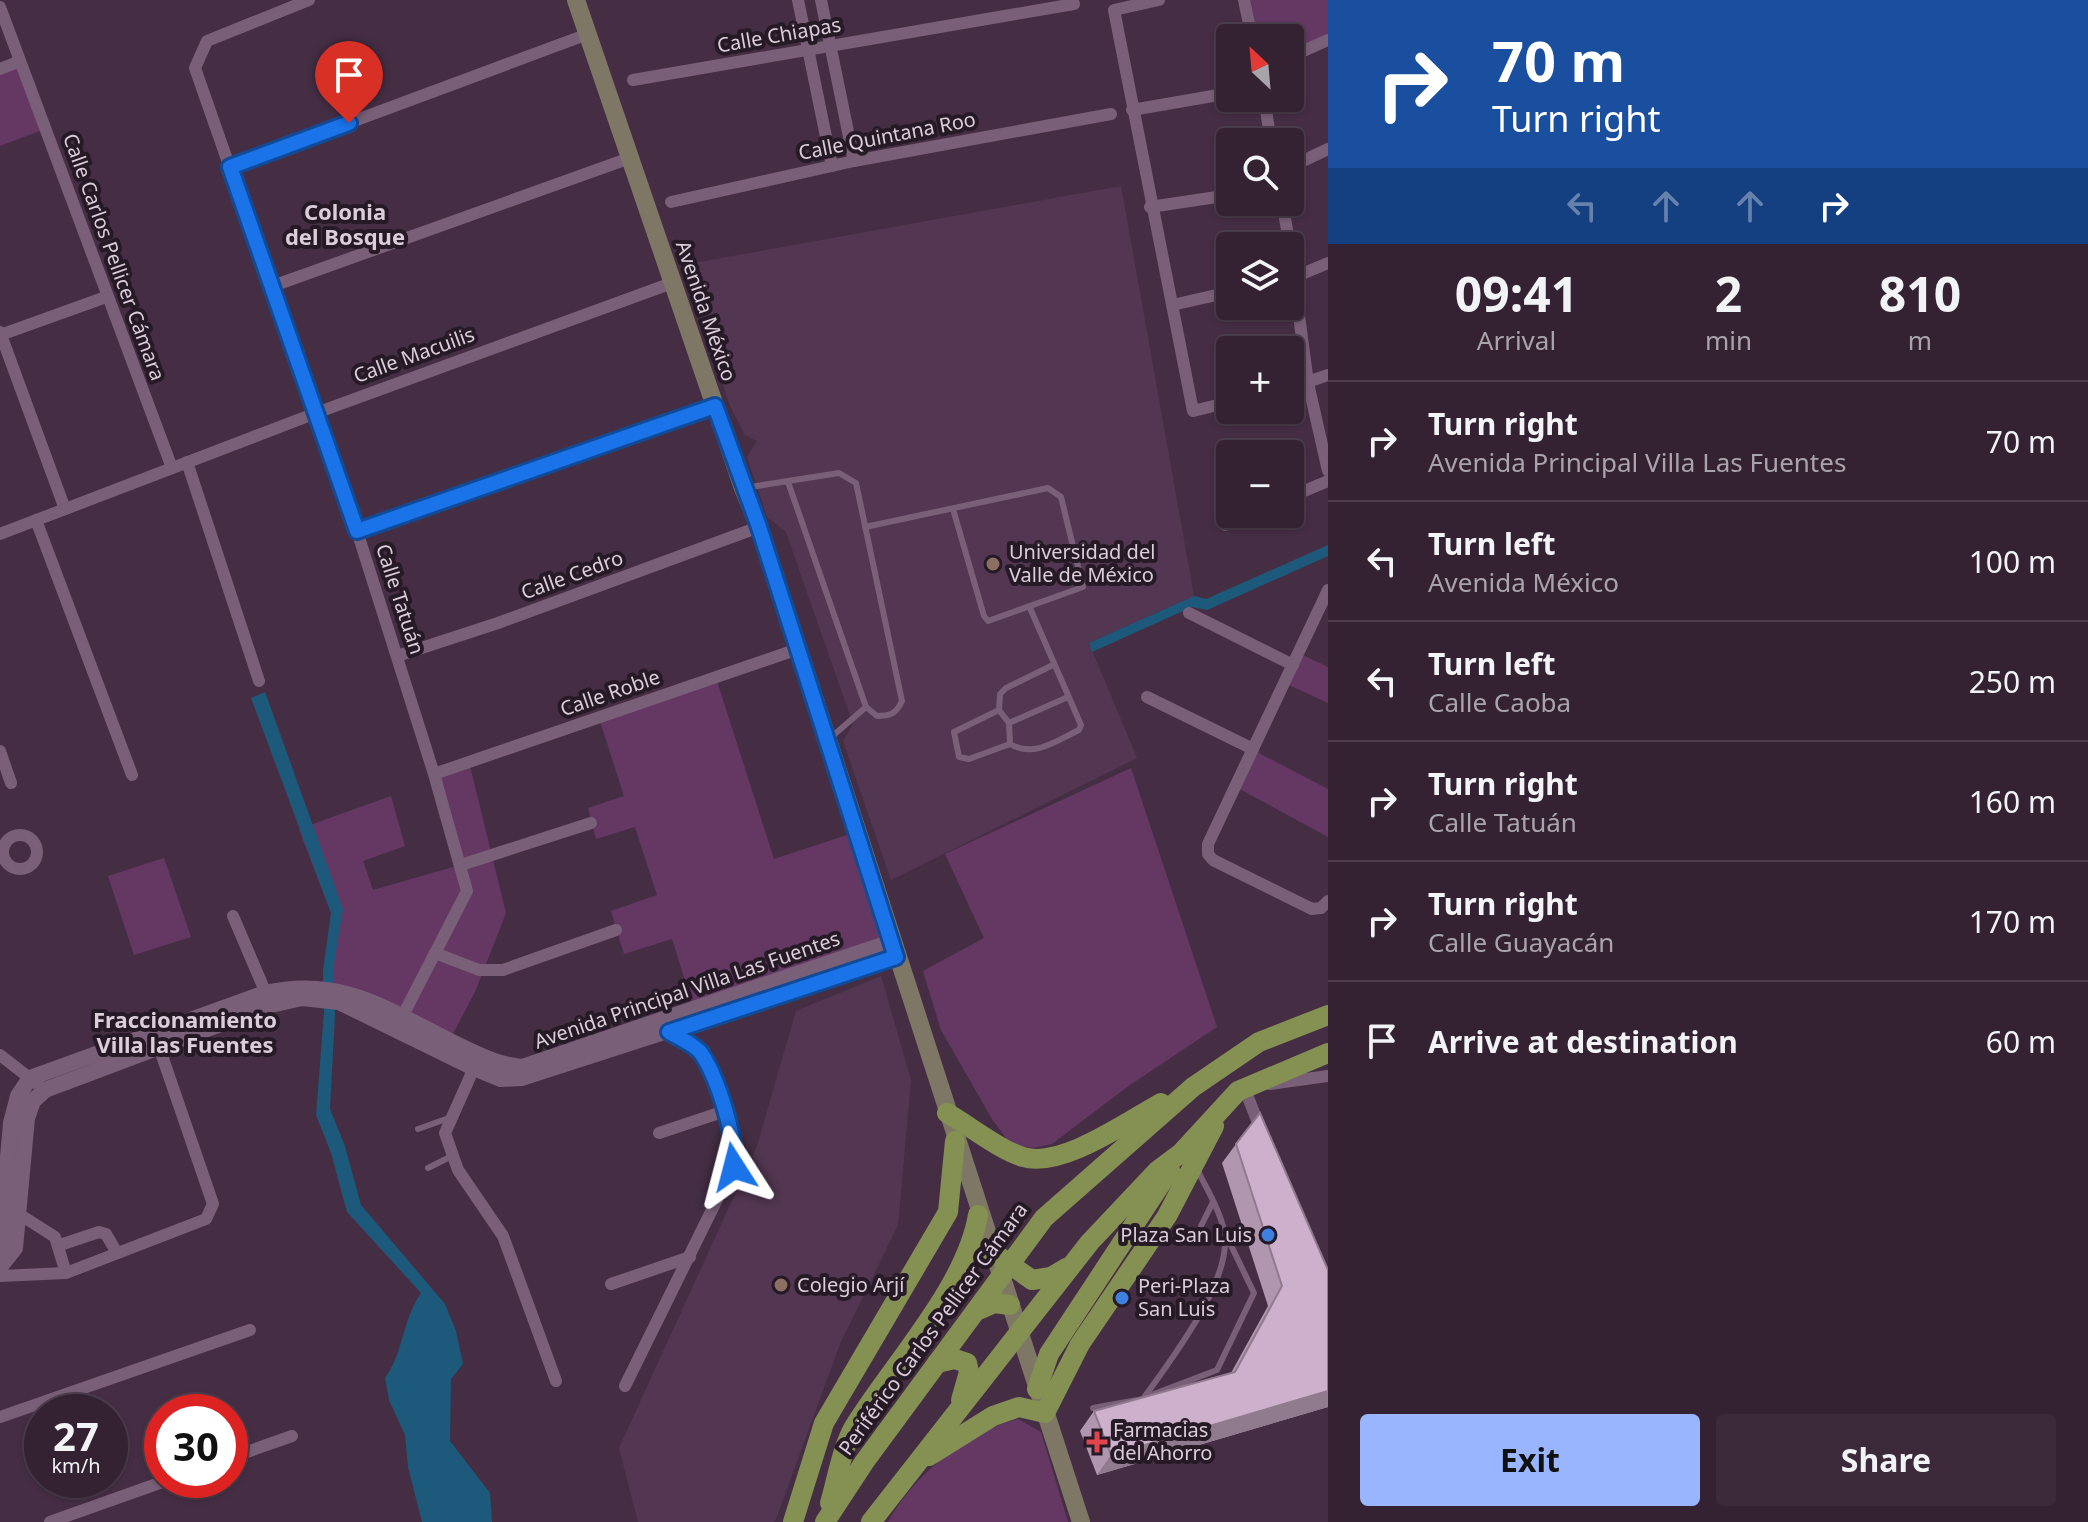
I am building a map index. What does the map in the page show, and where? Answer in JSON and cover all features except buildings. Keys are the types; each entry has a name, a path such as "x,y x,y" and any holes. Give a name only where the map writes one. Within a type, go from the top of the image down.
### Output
{"main road":[{"name":"Avenida México","path":"576,0 759,527 991,1251"},
{"name":"Periférico Carlos Pellicer Cámara","path":"824,1522 1044,1218 1193,1087 1259,1042 1328,1015"},
{"path":"1045,1413 1080,1344 1167,1216 1188,1159 1233,1092 1259,1042"},
{"path":"1233,1092 1328,1053"},
{"path":"947,1113 1024,1158 1051,1158 1081,1147 1193,1087"},
{"path":"793,1518 824,1423 948,1212 955,1141"},
{"path":"871,1522 1073,1264 1188,1159"},
{"path":"1140,1201 1167,1216"},
{"path":"1037,1389 1049,1354 1140,1201"},
{"path":"824,1522 852,1430 915,1340 974,1243 978,1215"},
{"path":"991,1251 1005,1271 1010,1305 1081,1522"},
{"path":"1005,1271 1032,1280 1051,1277 1073,1264"},
{"path":"975,1312 994,1303 1010,1305"},
{"path":"887,1318 915,1340"},
{"path":"937,1363 955,1359 967,1363 969,1372 959,1408"},
{"path":"915,1465 993,1416 1019,1407 1045,1413"}],"street":[{"name":"Calle Tatuán","path":"309,0 207,41 195,68 357,531 434,774 467,891 399,1023"},
{"path":"798,0 832,166"},
{"path":"821,0 854,161"},
{"path":"1159,0 1114,10 1150,207 1193,411 1216,405"},
{"path":"1244,0 1249,24"},
{"name":"Calle Chiapas","path":"633,80 1074,4"},
{"name":"Calle Carlos Pellicer Cámara","path":"0,7 172,468"},
{"path":"230,167 588,34"},
{"path":"1304,51 1328,40"},
{"path":"0,69 20,61"},
{"path":"1132,110 1216,95"},
{"name":"Calle Quintana Roo","path":"671,202 854,161 1111,114"},
{"path":"1304,160 1328,149"},
{"path":"270,287 630,158"},
{"path":"1150,207 1216,197"},
{"path":"1304,273 1328,263"},
{"name":"Calle Macuilis","path":"0,534 316,413 672,283"},
{"path":"1172,305 1216,295"},
{"path":"65,509 0,334 106,297"},
{"path":"1299,320 1308,383 1328,471"},
{"path":"1304,384 1328,375"},
{"path":"357,531 715,406"},
{"path":"187,462 259,681"},
{"path":"1304,491 1328,481"},
{"path":"36,520 132,775"},
{"name":"Calle Cedro","path":"397,656 498,623 759,527"},
{"path":"1324,905 1312,909 1213,860 1208,854 1208,844 1328,590"},
{"path":"1189,613 1293,665"},
{"name":"Calle Roble","path":"434,774 798,649"},
{"path":"1147,697 1253,749"},
{"path":"0,751 11,783"},
{"path":"461,865 591,823"},
{"path":"233,916 268,999"},
{"path":"435,953 479,970 503,970 616,930"},
{"name":"Avenida Principal Villa Las Fuentes","path":"30,1078 268,999 302,998 339,1002 491,1061 522,1067 894,950"},
{"name":"Avenida Principal Villa Las Fuentes","path":"399,1023 474,1068 501,1079 522,1078 669,1032 894,950"},
{"name":"Avenida Principal Villa Las Fuentes","path":"45,1090 268,999"},
{"path":"625,1386 734,1167 725,1111 699,1051 669,1032"},
{"path":"0,1276 66,1273 206,1219 212,1211 213,1204 158,1044"},
{"path":"0,1055 45,1090 13,1122 19,1214 15,1248 0,1267"},
{"path":"474,1068 445,1133 452,1156 503,1236 556,1381"},
{"path":"1266,1144 1233,1092 1328,1076"},
{"path":"0,1246 13,1122 18,1096 30,1078"},
{"path":"659,1133 725,1111"},
{"path":"19,1214 55,1237 60,1245 66,1273"},
{"path":"60,1245 99,1232 106,1234 117,1253"},
{"path":"611,1284 690,1257"},
{"path":"0,1417 250,1330"},
{"path":"248,1452 292,1436"},
{"path":"50,1522 144,1489"}],"lane":[{"path":"743,488 846,474 856,483 902,701 898,710 889,716 877,716 866,707 788,482"},
{"path":"865,527 1048,488 1061,497 1083,587 988,621 953,509"},
{"path":"1010,744 1023,752 1032,751 1079,730 1081,725 1030,608"},
{"path":"1010,744 1009,723 999,710 1000,694 1053,665"},
{"path":"1009,723 1068,697"},
{"path":"827,740 866,707"},
{"path":"999,710 954,732 955,746 962,760 1010,744"},
{"path":"418,1129 454,1117"},
{"path":"428,1168 452,1156"},
{"path":"1093,1408 1143,1399 1217,1370 1254,1293 1213,1202 1188,1159"},
{"path":"1201,1226 1213,1202"},
{"path":"1143,1399 1195,1326 1218,1277 1225,1232"}],"shaded area":[{"path":"1242,0 1328,0 1328,35 1304,45 1304,24 1248,24"},
{"path":"20,61 45,129 0,146 0,69"},
{"name":"Universidad del Valle de México","path":"1121,186 1194,596 1089,643 1137,758 891,880 843,741 853,724 786,532 767,517 747,457 757,441 745,435 730,406 683,265"},
{"path":"1303,655 1328,667 1328,703 1289,685"},
{"path":"716,678 774,859 856,832 891,942 694,1009 672,939 624,954 611,911 657,895 635,827 596,839 588,808 624,796 599,718"},
{"path":"1257,752 1328,789 1328,837 1236,787"},
{"path":"469,762 506,913 475,992 449,1041 322,988 331,913 299,829 391,796 405,846 363,861 373,890 460,865 434,774"},
{"path":"1131,768 1217,1027 1127,1087 1052,1144 1033,1148 1020,1146 1006,1138 992,1119 941,1030 923,971 984,938 945,854"},
{"path":"164,858 191,937 134,955 108,876"},
{"name":"Colegio Arjí","path":"881,976 911,1080 898,1225 840,1344 776,1519 774,1522 638,1522 619,1448 757,1146 796,1011"},
{"path":"1018,1419 1041,1432 1068,1522 888,1522 911,1489 943,1458 980,1434"}],"water":[{"path":"1328,545 1328,556 1207,610 1192,607 1092,652 1089,643 1194,596 1206,599"},
{"path":"265,692 343,909 333,970 335,1014 330,1109 345,1146 361,1205 445,1304 456,1331 463,1364 451,1379 450,1441 490,1493 492,1522 422,1522 408,1467 405,1435 389,1400 385,1378 421,1293 347,1212 331,1153 316,1115 324,1012 323,970 331,913 251,698"}],"place":[{"name":"Universidad del Valle de México","path":"993,564"},
{"name":"Plaza San Luis","path":"1268,1235"},
{"name":"Colegio Arjí","path":"781,1285"},
{"name":"Peri-Plaza San Luis","path":"1122,1298"},
{"name":"Farmacias del Ahorro","path":"1097,1442"}],"district":[{"name":"Colonia del Bosque","path":"345,224"},
{"name":"Fraccionamiento Villa las Fuentes","path":"185,1032"}],"route":[{"path":"349,123 230,167 357,531 715,406 759,527 896,957 669,1032 699,1051 715,1081 725,1111 734,1167"}]}
